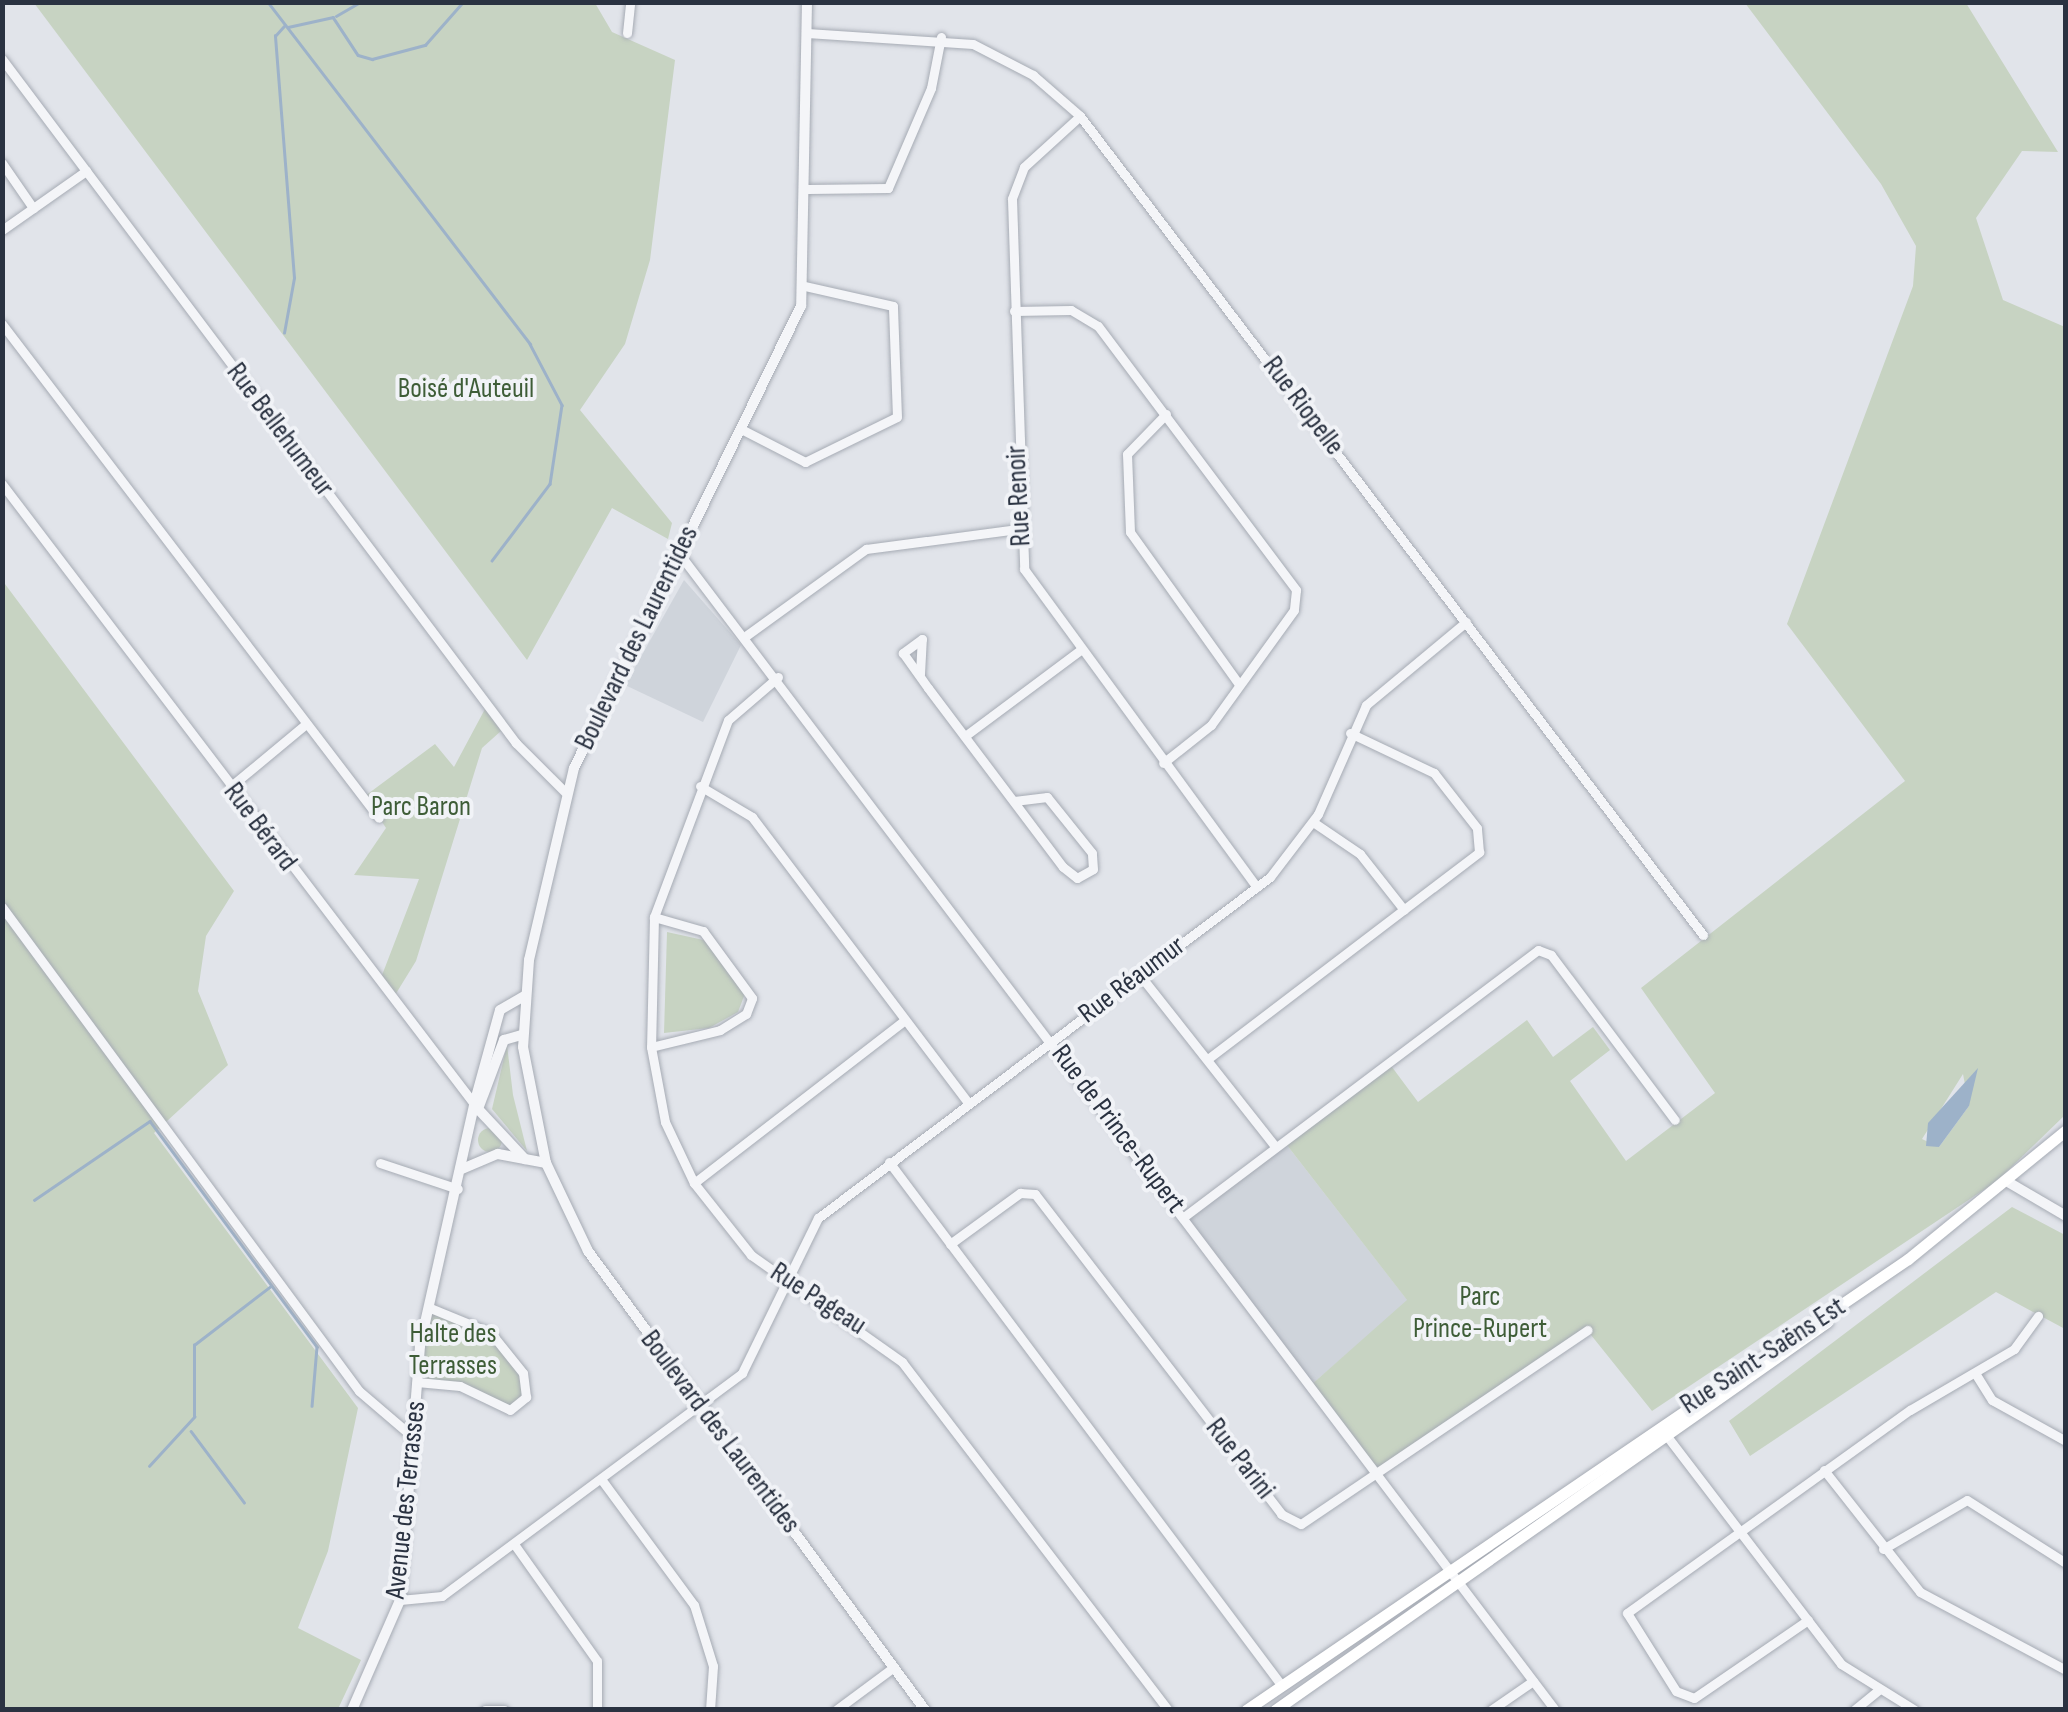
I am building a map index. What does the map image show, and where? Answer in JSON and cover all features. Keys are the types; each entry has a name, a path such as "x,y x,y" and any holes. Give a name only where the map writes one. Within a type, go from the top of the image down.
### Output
{"main road":[{"path":"1873,1284 2008,1182 2066,1130"},
{"name":"Rue Saint-Saëns Est","path":"1246,1710 1658,1424 1873,1284"},
{"name":"Rue Saint-Saëns Est","path":"1275,1710 1462,1586 1670,1440 1873,1284"}],"street":[{"path":"627,33 630,2"},
{"name":"Boulevard des Laurentides","path":"807,2 805,286 788,346 678,552 566,792 524,996 522,1035 546,1163 594,1260 925,1710"},
{"name":"Rue Riopelle","path":"807,33 940,37 1003,58 1080,116 1703,935"},
{"path":"808,189 888,188 931,88 940,37"},
{"name":"Rue Bellehumeur","path":"2,59 516,743 566,792"},
{"name":"Rue Renoir","path":"1080,116 1014,186 1018,529 1027,578 1257,888"},
{"path":"2,163 33,208"},
{"path":"2,230 86,170"},
{"path":"743,430 806,462 897,416 893,306 805,286"},
{"path":"1014,310 1090,318 1292,583 1296,604 1239,684 1204,732 1163,762"},
{"path":"2,324 379,818"},
{"path":"1166,414 1127,454 1130,532 1239,684"},
{"name":"Rue Bérard","path":"2,484 478,1109 526,1160"},
{"path":"747,636 866,548 1018,529"},
{"name":"Rue de Prince-Rupert","path":"678,552 747,636 1555,1710"},
{"name":"Rue Réaumur","path":"400,1600 442,1596 700,1406 754,1358 785,1281 818,1218 1257,888 1313,822 1350,733 1381,689 1466,622"},
{"path":"965,736 1078,651"},
{"path":"920,674 965,736 1014,801 1071,875 1093,869 1092,853 1047,797 1014,801"},
{"name":"Rue Pageau","path":"778,677 728,720 700,786 654,918 650,1048 665,1122 694,1182 722,1224 785,1281 902,1362 1168,1710"},
{"path":"230,787 306,724"},
{"path":"1209,1058 1470,860 1482,839 1426,765 1350,733"},
{"path":"700,786 752,817 902,1022 968,1103"},
{"path":"1313,822 1360,854 1404,910"},
{"path":"2,907 359,1390 414,1438"},
{"path":"650,1048 720,1030 746,1014 752,998 702,931 654,918"},
{"path":"1184,1216 1538,950 1552,955 1675,1120"},
{"path":"1139,974 1275,1146"},
{"name":"Avenue des Terrasses","path":"352,1710 400,1600 428,1307 500,1010 524,996"},
{"path":"694,1182 902,1022"},
{"name":"Avenue des Terrasses","path":"478,1109 504,1040 522,1035"},
{"path":"462,1169 496,1154 546,1163"},
{"path":"889,1162 1282,1686"},
{"path":"380,1163 458,1189"},
{"path":"2008,1182 2066,1216"},
{"name":"Rue Parini","path":"950,1244 1020,1193 1035,1194 1281,1514 1302,1524 1588,1330"},
{"path":"418,1382 460,1386 510,1410 526,1397 523,1373 491,1333 428,1307"},
{"path":"1808,1620 1694,1698 1676,1690 1633,1634 1633,1603 1824,1470 2014,1349 2038,1316"},
{"path":"1974,1374 1992,1400 2066,1441"},
{"path":"1658,1424 1841,1664 1915,1710"},
{"path":"1824,1470 1883,1550 1934,1603 2066,1670"},
{"path":"601,1479 694,1604 713,1666 710,1710"},
{"path":"1883,1550 1967,1500 2066,1563"},
{"path":"514,1544 597,1661 598,1710"},
{"path":"836,1710 894,1667"},
{"path":"1491,1710 1533,1681"},
{"path":"1854,1710 1879,1690"},
{"path":"485,1710 504,1710"}],"shaded area":[{"path":"684,580 741,645 703,722 625,685"},
{"path":"1283,1140 1408,1301 1311,1385 1185,1216"}],"green space":[{"name":"Boisé d'Auteuil","path":"34,3 595,3 612,32 675,60 650,260 625,344 580,410 672,523 668,539 612,508 527,660"},
{"name":"Parc Prince-Rupert","path":"1745,3 1966,3 2058,152 2022,151 1976,218 2003,300 2065,327 2065,1115 1997,1181 1652,1411 1587,1330 1377,1473 1311,1385 1407,1300 1283,1140 1389,1063 1418,1102 1527,1020 1553,1057 1593,1027 1610,1050 1570,1081 1626,1161 1715,1093 1641,988 1905,781 1787,624 1913,286 1916,246 1881,184","holes":["1963,1074 1969,1106 1939,1147 1922,1139"]},
{"path":"2,580 234,891 206,936 198,991 228,1065 154,1133 358,1408 328,1551 298,1628 361,1660 338,1709 3,1709"},
{"name":"Parc Baron","path":"485,709 501,731 482,748 416,961 392,1000 379,983 419,879 354,875 386,828 365,796 435,744 454,767"},
{"path":"667,932 708,941 746,991 738,1012 709,1028 664,1033"},
{"path":"507,1045 513,1095 527,1151 492,1109"},
{"path":"490,1128 502,1140 490,1152 478,1140"},
{"path":"2012,1207 2065,1235 2065,1329 1996,1292 1750,1456 1729,1421"},
{"name":"Halte des Terrasses","path":"428,1307 491,1333 523,1373 526,1397 510,1410 475,1392 417,1382"}],"water":[{"path":"1978,1068 1969,1106 1939,1147 1926,1146 1928,1123"}],"waterway":[{"path":"268,2 530,344 562,405 550,484 492,561"},
{"path":"336,16 360,2"},
{"path":"288,27 333,17 358,55 372,59 425,45 463,2"},
{"path":"284,26 275,36 294,278 284,333"},
{"path":"34,1200 150,1121 317,1347 312,1406"},
{"path":"149,1466 194,1417 194,1345 271,1286"},
{"path":"191,1431 244,1502"}]}
